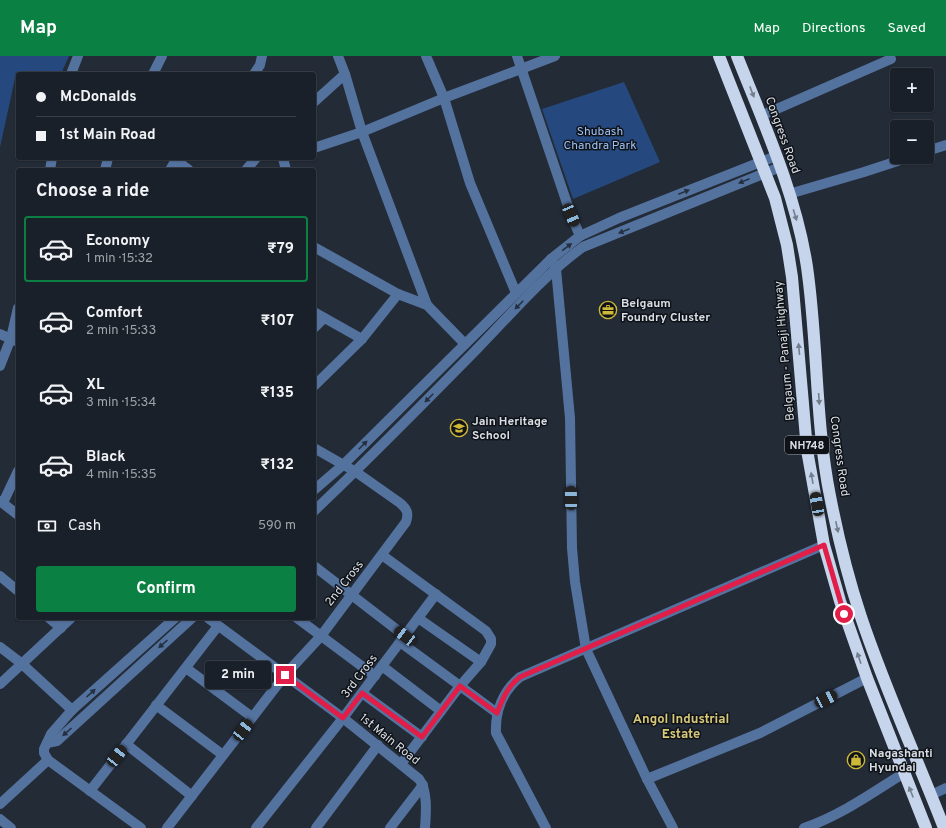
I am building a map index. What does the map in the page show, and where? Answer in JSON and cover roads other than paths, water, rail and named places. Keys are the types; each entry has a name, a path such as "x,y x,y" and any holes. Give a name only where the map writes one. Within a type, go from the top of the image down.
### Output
{"highway":[{"name":"Belgaum - Panaji Highway","path":"719,56 764,167 775,198 782,225 792,277 807,450 824,545 840,601 867,678 926,828"},
{"name":"Congress Road","path":"737,56 778,162 799,227 807,266 821,433 830,494 846,568 861,617 882,676 944,828"}],"street":[{"path":"71,72 78,56"},
{"path":"154,72 162,56"},
{"path":"255,72 260,65 262,56"},
{"path":"338,56 345,74 362,132 427,305 465,344"},
{"path":"426,56 444,98 470,183 516,293"},
{"path":"517,56 571,215 580,236"},
{"path":"316,147 362,132 444,98 555,56"},
{"path":"761,116 891,59"},
{"path":"316,100 345,74"},
{"path":"934,149 946,145"},
{"path":"176,160 186,168"},
{"path":"248,168 254,160"},
{"path":"316,488 343,465 551,259 580,236 619,218 778,162"},
{"path":"789,194 890,164"},
{"path":"316,509 356,472 556,269 572,255 583,247 764,167"},
{"path":"316,248 398,294 427,305"},
{"path":"551,259 556,269 570,418 572,548 575,582 586,649 647,779 673,828"},
{"path":"316,384 362,339 398,294"},
{"path":"316,313 362,339"},
{"path":"316,326 324,318"},
{"path":"0,366 14,340 16,324"},
{"path":"0,334 14,340"},
{"path":"316,449 356,472"},
{"name":"2nd Cross","path":"167,828 285,675 321,636 406,522 408,516 406,508 356,472"},
{"path":"16,475 1,502 16,513"},
{"path":"546,828 496,733 495,722 497,713 504,695 512,684 520,677 824,545"},
{"path":"382,555 486,631 490,635 491,644 481,662 460,686 402,764"},
{"path":"316,568 352,595 402,639 460,686 497,713"},
{"path":"0,576 16,589"},
{"name":"3rd Cross","path":"256,828 343,718 436,594"},
{"path":"418,618 481,662"},
{"path":"51,620 60,628"},
{"path":"0,684 69,620"},
{"path":"141,828 48,760 44,753 44,748 48,743 51,734 72,710 173,620"},
{"path":"48,743 57,741 190,620"},
{"name":"1st Main Road","path":"210,620 378,745 402,764 423,785"},
{"path":"300,620 375,676"},
{"path":"90,791 218,626"},
{"path":"0,647 21,663 72,710"},
{"path":"382,666 441,712"},
{"path":"186,668 252,717"},
{"path":"647,779 760,734 867,678"},
{"path":"362,693 422,737"},
{"path":"156,705 223,755"},
{"path":"126,744 192,796"},
{"path":"316,828 378,745"},
{"path":"0,804 48,760"},
{"path":"804,828 821,822 904,773"},
{"path":"390,828 423,785"},
{"path":"423,785 426,813 425,828"},
{"path":"931,795 946,788"},
{"path":"0,819 11,828"}],"place":[{"name":"Belgaum Foundry Cluster","path":"608,310"},
{"name":"Jain Heritage School","path":"459,428"},
{"name":"Nagashanti Hyundai","path":"856,760"}],"district":[{"name":"Angol Industrial Estate","path":"681,726"}],"park label":[{"name":"Shubash Chandra Park","path":"600,138"}]}
